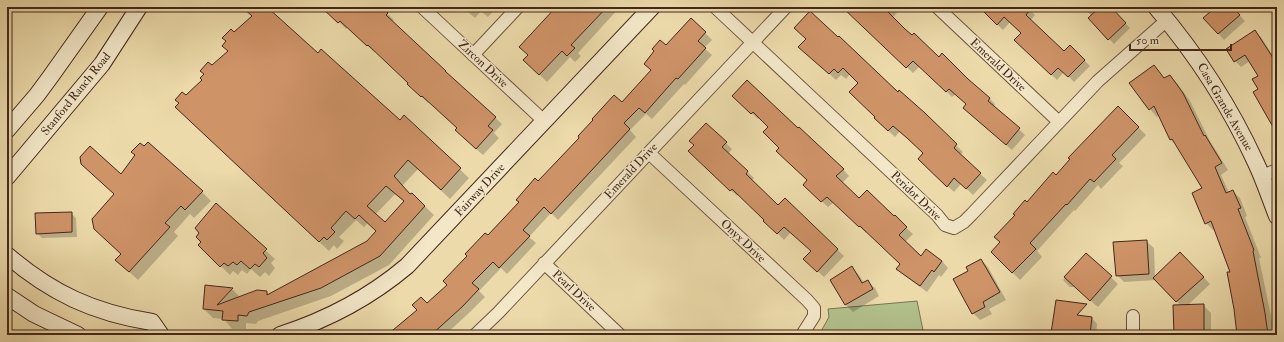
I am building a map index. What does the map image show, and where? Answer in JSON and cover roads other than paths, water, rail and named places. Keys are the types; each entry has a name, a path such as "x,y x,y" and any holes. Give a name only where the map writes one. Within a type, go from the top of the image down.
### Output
{"street":[{"path":"7,130 46,83 100,7"},
{"name":"Stanford Ranch Road","path":"7,177 102,64 139,7"},
{"name":"Zircon Drive","path":"422,7 544,122"},
{"path":"473,55 518,7"},
{"name":"Fairway Drive","path":"280,335 327,318 351,306 391,280 407,266 652,7"},
{"name":"Peridot Drive","path":"715,7 937,215 945,225 954,228 964,222 972,214 1098,81 1167,20"},
{"name":"Emerald Drive","path":"476,335 786,7"},
{"name":"Emerald Drive","path":"937,7 1059,122"},
{"name":"Casa Grande Avenue","path":"1156,7 1184,41 1217,89 1244,137 1262,176 1277,216"},
{"name":"Onyx Drive","path":"649,153 814,308 814,316 802,335"},
{"path":"1262,176 1277,170"},
{"path":"7,255 29,273 58,292 87,306 122,317 152,322 161,335"},
{"name":"Pearl Drive","path":"544,264 620,335"},
{"path":"7,296 34,314 78,335"},
{"path":"1133,316 1133,335"}]}
